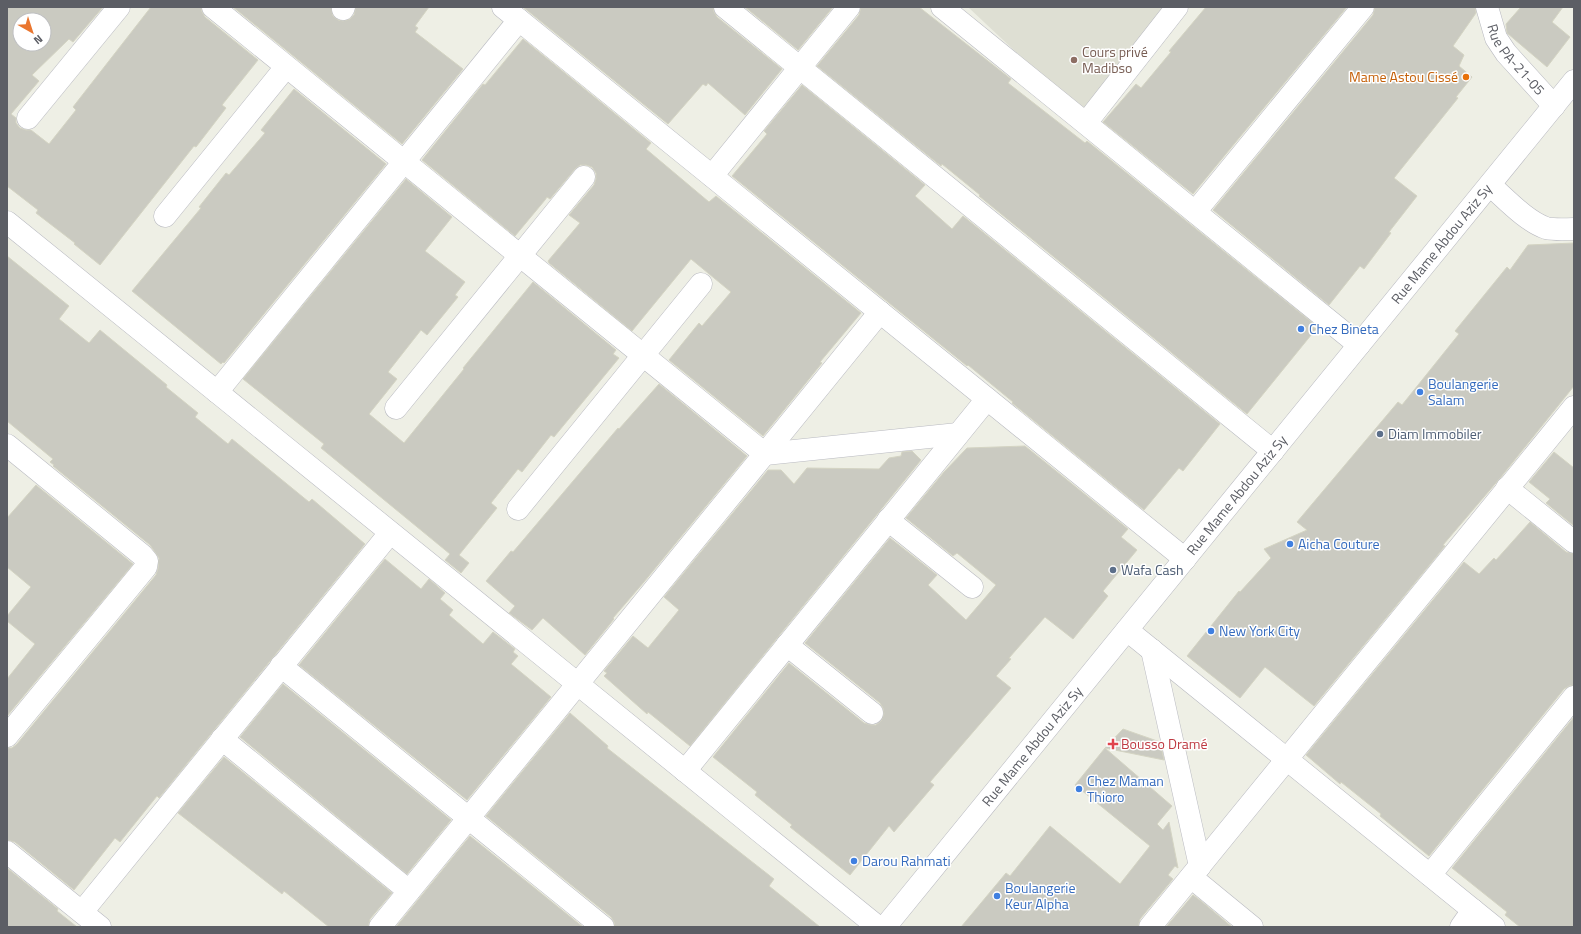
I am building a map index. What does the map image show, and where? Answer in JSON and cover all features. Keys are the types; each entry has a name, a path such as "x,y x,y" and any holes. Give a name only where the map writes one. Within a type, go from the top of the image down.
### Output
{"street":[{"path":"28,118 119,7"},
{"path":"213,7 765,454 958,434"},
{"path":"725,7 1273,451"},
{"path":"712,176 849,7"},
{"path":"942,7 1359,345"},
{"path":"1086,123 1177,7"},
{"path":"1195,212 1363,7"},
{"name":"Rue PA-21-05","path":"1487,7 1496,38 1502,48 1554,106"},
{"path":"217,392 404,162 511,14 1184,559"},
{"path":"165,216 286,67"},
{"name":"Rue Mame Abdou Aziz Sy","path":"885,927 1574,81"},
{"path":"396,408 584,177"},
{"path":"1490,185 1530,220 1546,228 1562,230 1574,229"},
{"path":"11,233 217,392 878,927"},
{"path":"518,509 701,284"},
{"path":"380,927 880,312"},
{"path":"685,771 987,399"},
{"path":"1150,927 1574,407"},
{"path":"7,736 146,567 147,561 142,555 9,452"},
{"path":"1508,488 1574,542"},
{"path":"888,520 972,588"},
{"path":"82,912 390,533"},
{"path":"1127,630 1430,875 1467,919 1494,927"},
{"path":"787,645 872,713"},
{"path":"1152,650 1195,872 1252,927"},
{"path":"281,666 603,927"},
{"path":"1430,875 1574,697"},
{"path":"222,739 409,891"},
{"path":"7,852 100,927"}],"shaded area":[{"name":"Cours privé Madibso","path":"968,7 1166,7 1082,114"}],"building":[{"path":"7,7 103,7 73,42 69,39 32,75 39,81 11,114 16,118 16,123 20,128 31,130 49,144 76,110 73,107 151,7 201,7 205,17 258,60 222,105 226,108 196,147 194,146 100,265 74,244 75,243 36,213 38,210 7,186"},
{"path":"233,7 331,7 333,16 338,20 343,21 350,19 354,15 356,7 429,7 415,26 418,28 415,32 463,69 402,144"},
{"path":"523,7 713,7 717,17 782,69 745,115 708,83 706,86 703,84 668,124"},
{"path":"745,7 833,7 798,50"},
{"path":"861,7 919,7 1011,79 1008,83 1085,143 1087,141 1314,324 1312,326 1316,329 1247,414 979,196 980,195 942,164 941,166 817,66 859,15"},
{"path":"1206,7 1347,7 1193,194 1103,122 1136,84 1141,88 1171,52 1169,51"},
{"path":"1375,7 1475,7 1476,13 1453,46 1464,55 1459,66 1472,77 1456,97 1458,98 1394,178 1417,196 1389,232 1391,233 1364,269 1360,266 1329,305 1213,210 1373,15"},
{"path":"1521,7 1563,7 1552,22 1570,37 1547,67 1507,33 1506,24"},
{"path":"523,39 651,143 646,149 709,202 716,196 861,313 820,362 822,363 763,436 669,360 699,323 702,326 731,292 691,259 632,331 549,263 548,261 580,223 569,215 594,185 596,173 592,167 580,165 575,169 550,199 547,197 515,236 422,160 483,84 485,85"},
{"path":"802,85 925,185 915,196 952,229 963,216 1220,424 1183,471 1179,468 1144,510 1012,403 1013,402 968,365 967,366 732,176 767,134 764,131"},
{"path":"294,89 386,164 224,363 223,362 221,364 132,291 201,208 199,207 226,173 229,175 265,133 261,130"},
{"path":"406,179 452,217 425,251 465,282 455,295 458,297 427,335 421,330 388,372 397,379 369,414 404,443 533,282 616,350 613,354 619,358 554,437 551,435 522,472 518,469 491,503 497,508 459,555 469,563 461,573 445,560 450,554 321,448 324,444 243,379"},
{"path":"1574,243 1574,386 1501,477 1443,545 1445,546 1314,706 1265,667 1240,698 1187,656 1239,591 1240,592 1271,558 1264,549 1307,530 1297,522 1398,402 1402,405 1459,334 1455,331 1507,267 1510,270 1528,245"},
{"path":"7,256 69,306 59,319 89,343 100,330 167,385 166,387 198,413 195,417 228,444 232,439 309,502 312,499 365,544 159,798 157,796 120,842 115,838 74,890 15,842 7,840 7,748 12,748 17,744 156,575 159,558 150,545 53,466 54,465 50,462 53,459 7,421"},
{"path":"659,384 747,456 613,618 614,619 585,655 543,618 532,630 509,613 515,606 486,581 511,551 513,552 618,428 619,429"},
{"path":"1025,446 1128,529 1121,537 1137,550 1103,591 1108,596 1073,639 1045,617 1009,658 1011,659 996,676 1011,688 930,782 934,785 894,832 889,826 850,875 790,827 792,825 755,795 757,792 713,757 789,663 864,723 876,725 881,721 884,714 880,703 805,643 890,538 937,575 928,585 966,620 996,585 957,553 953,556 906,518 944,472 967,448"},
{"path":"912,451 921,460 690,746 648,712 647,714 604,676 607,673 604,671 633,636 648,648 679,610 664,597 768,470 781,470 794,484 807,468 879,469 889,458 901,456 902,452"},
{"path":"1554,452 1574,468 1574,526 1546,503 1550,499 1529,482"},
{"path":"36,485 133,564 7,716 7,679 35,644 7,621 7,616 31,587 7,567 7,518"},
{"path":"1530,522 1566,552 1574,554 1574,685 1564,689 1429,856 1380,816 1381,814 1341,782 1340,784 1306,755 1464,562 1479,574 1494,558 1496,560"},
{"path":"385,559 421,589 429,579 445,593 440,599 453,610 449,615 483,644 493,632 515,649 513,652 518,656 511,664 551,697 467,800 299,665"},
{"path":"283,684 451,820 407,874 240,737"},
{"path":"570,713 608,746 607,748 774,879 769,886 820,927 615,927 611,917 486,816"},
{"path":"1574,717 1574,927 1520,927 1505,915 1507,912 1452,868"},
{"path":"1123,729 1160,742 1164,760 1105,748"},
{"path":"1105,748 1172,806 1157,824 1163,830 1169,822 1178,868 1175,866 1168,875 1173,879 1140,919 1138,927 961,927 1006,873 1010,876 1050,826 1120,884 1150,846 1075,785"},
{"path":"224,757 392,893 370,919 368,927 329,927 284,891 282,894 178,813"},
{"path":"470,836 583,927 396,927"},
{"path":"7,868 58,909 57,911 77,927 7,927"},
{"path":"1193,895 1201,901 1232,927 1166,927"}],"place":[{"name":"Cours privé Madibso","path":"1074,60"},
{"name":"Mame Astou Cissé","path":"1466,77"},
{"name":"Chez Bineta","path":"1301,329"},
{"name":"Boulangerie Salam","path":"1420,392"},
{"name":"Diam Immobiler","path":"1380,434"},
{"name":"Aicha Couture","path":"1290,544"},
{"name":"Wafa Cash","path":"1113,570"},
{"name":"New York City","path":"1211,631"},
{"name":"Bousso Dramé","path":"1113,744"},
{"name":"Chez Maman Thioro","path":"1079,789"},
{"name":"Darou Rahmati","path":"854,861"},
{"name":"Boulangerie Keur Alpha","path":"997,896"}]}
